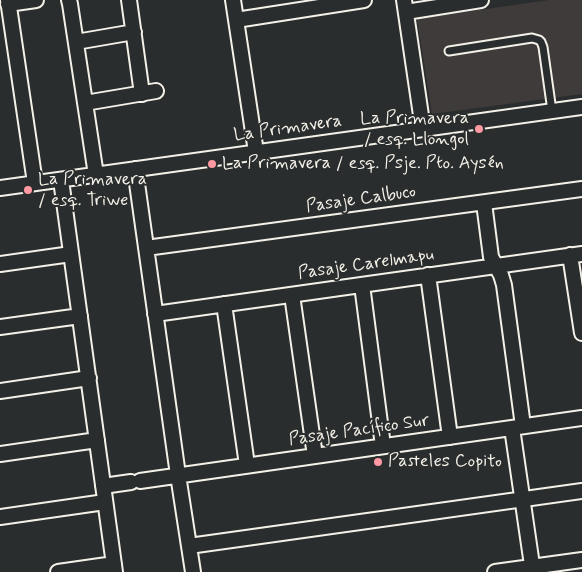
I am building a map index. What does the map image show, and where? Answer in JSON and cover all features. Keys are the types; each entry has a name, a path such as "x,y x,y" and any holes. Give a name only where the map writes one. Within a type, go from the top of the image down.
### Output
{"street":[{"path":"35,183 8,2 36,0"},
{"path":"68,0 96,175"},
{"path":"85,103 149,93 134,32 129,0"},
{"path":"233,0 256,152"},
{"path":"236,20 364,0"},
{"path":"424,129 405,6 472,1"},
{"path":"76,42 134,32"},
{"name":"La Primavera","path":"0,188 582,107"},
{"path":"135,169 193,572"},
{"path":"58,572 114,568 61,180"},
{"name":"Pasaje Calbuco","path":"146,248 582,189"},
{"path":"484,203 490,252 504,285 522,499 532,569"},
{"path":"0,264 72,254"},
{"path":"576,254 582,333"},
{"name":"Pasaje Carelmapu","path":"155,314 576,254"},
{"path":"428,276 450,436"},
{"path":"362,285 383,446"},
{"path":"292,295 315,456"},
{"path":"224,304 247,465"},
{"path":"0,326 80,316"},
{"path":"0,391 89,378"},
{"name":"Pasaje Pacífico Sur","path":"103,486 582,418"},
{"path":"0,454 97,440"},
{"path":"189,546 582,491"},
{"path":"0,517 105,502"},
{"path":"495,572 532,569 582,560"}],"lane":[{"path":"449,51 532,38 539,40 543,47 552,111"}],"shaded area":[{"path":"549,0 582,0 582,94 432,114 417,19"}],"place":[{"name":"La Primavera / esq. Llongol","path":"479,129"},
{"name":"La Primavera / esq. Psje. Pto. Aysén","path":"212,164"},
{"name":"La Primavera / esq. Triwe","path":"28,190"},
{"name":"Pasteles Copito","path":"378,462"}]}
